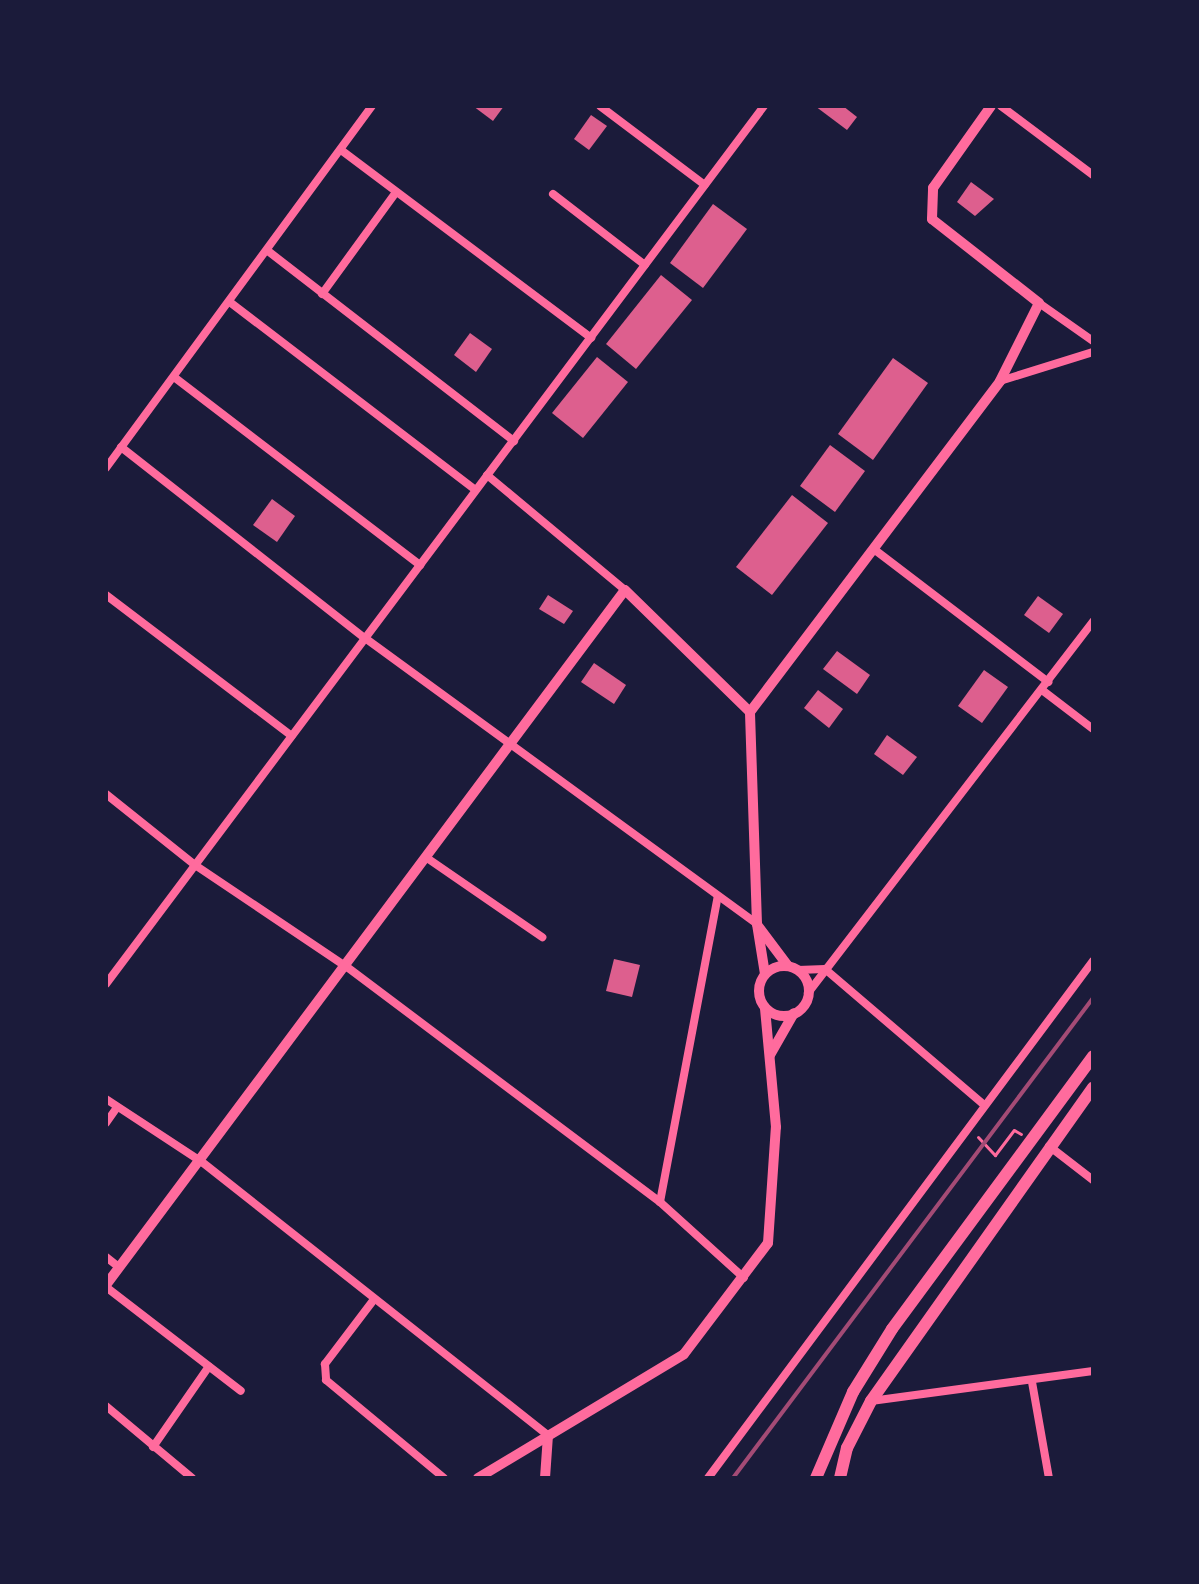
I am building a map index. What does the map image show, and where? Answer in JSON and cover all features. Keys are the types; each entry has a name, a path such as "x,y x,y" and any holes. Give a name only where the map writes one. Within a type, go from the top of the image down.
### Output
{"highway":[{"path":"816,1478 853,1392 892,1329 1093,1056"},
{"path":"840,1478 847,1448 871,1401 1093,1088"}],"street":[{"path":"106,468 231,303 372,106"},
{"path":"600,106 705,185"},
{"path":"106,984 764,106"},
{"path":"991,106 933,188 932,219 1093,341"},
{"path":"1001,106 1093,175"},
{"path":"341,150 591,338"},
{"path":"322,294 396,192"},
{"path":"553,194 645,265"},
{"path":"268,251 514,441"},
{"path":"231,303 476,490"},
{"path":"478,1478 684,1354 768,1243 776,1127 765,1008 759,989 765,974 757,924 750,712 1000,381 1039,303"},
{"path":"1000,381 1093,352"},
{"path":"174,377 420,565"},
{"path":"121,447 365,638 757,924 793,968 808,993"},
{"path":"487,475 625,590 750,712"},
{"path":"875,550 1048,682"},
{"path":"241,1391 106,1286 202,1162 625,590"},
{"path":"106,595 292,736"},
{"path":"769,1056 825,969 1093,621"},
{"path":"1042,690 1093,729"},
{"path":"106,794 195,865 347,967 660,1202 744,1278"},
{"path":"427,858 542,937"},
{"path":"660,1202 718,896"},
{"path":"708,1478 1093,961"},
{"path":"765,974 793,968 825,969 984,1105"},
{"path":"765,1008 779,1015 794,1013"},
{"path":"106,1099 202,1162 372,1302 548,1435"},
{"path":"106,1123 117,1107"},
{"path":"1049,1146 1093,1180"},
{"path":"106,1257 119,1267"},
{"path":"372,1302 325,1364 326,1380 444,1478"},
{"path":"153,1447 209,1366"},
{"path":"871,1401 1032,1382 1093,1371"},
{"path":"1032,1382 1049,1478"},
{"path":"106,1406 192,1478"},
{"path":"545,1478 548,1435"}],"path":[{"path":"975,1140 995,1155 1014,1130"}],"building":[{"path":"473,106 504,106 493,121"},
{"path":"815,106 843,106 857,117 847,130"},
{"path":"591,115 607,126 589,150 574,139"},
{"path":"971,182 994,199 975,216 957,202"},
{"path":"713,204 747,229 703,288 670,263"},
{"path":"661,275 692,300 636,369 606,344"},
{"path":"470,333 492,349 476,372 454,355"},
{"path":"597,357 628,382 583,438 552,413"},
{"path":"893,358 928,383 873,460 838,434"},
{"path":"830,445 865,471 835,512 800,486"},
{"path":"792,495 828,523 772,595 736,567"},
{"path":"272,499 295,516 277,542 253,525"},
{"path":"548,595 573,611 564,624 539,609"},
{"path":"1038,596 1063,614 1049,633 1024,615"},
{"path":"837,651 870,675 857,694 823,669"},
{"path":"594,663 626,685 614,704 581,682"},
{"path":"984,670 1008,687 982,723 958,706"},
{"path":"818,690 843,709 829,728 804,708"},
{"path":"887,735 917,757 903,775 874,754"},
{"path":"614,959 640,965 632,997 606,991"}],"railway":[{"path":"733,1478 1093,998"}]}
